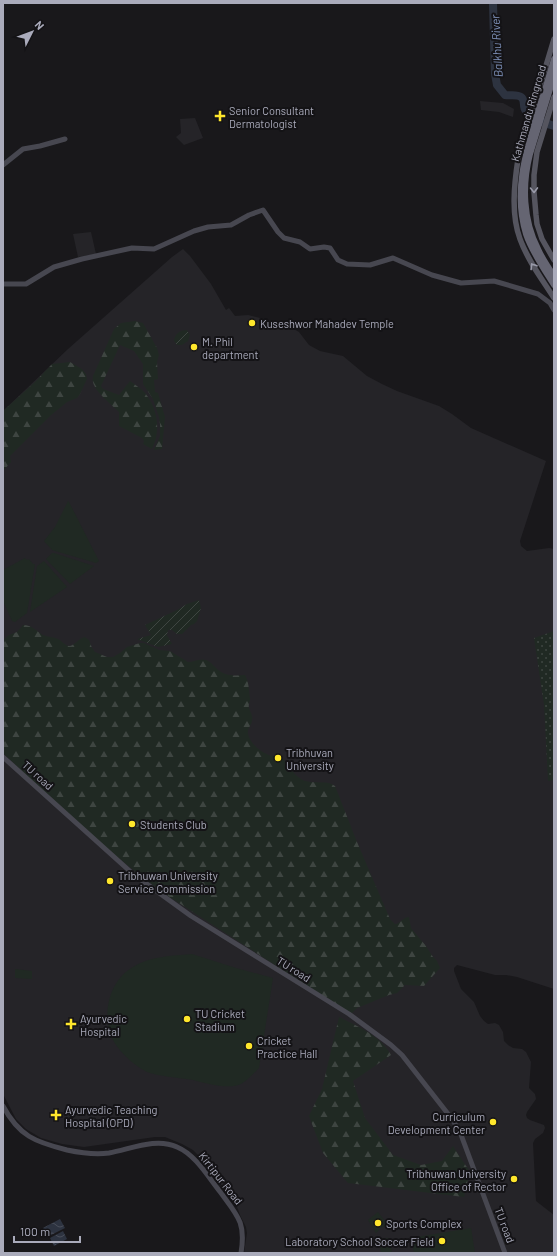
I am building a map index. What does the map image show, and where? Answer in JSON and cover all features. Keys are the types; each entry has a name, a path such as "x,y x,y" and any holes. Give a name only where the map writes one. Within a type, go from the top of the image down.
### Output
{"highway":[{"name":"Kathmandu Ringroad","path":"553,281 537,257 528,238 521,210 522,170 546,94 554,58"},
{"name":"Kathmandu Ringroad","path":"546,94 554,76"}],"main road":[{"path":"554,39 542,81 546,94 533,138 518,159 514,197 516,222 520,238 530,260 554,298"},
{"path":"533,138 537,152 534,175 536,215 542,239 554,260"}],"street":[{"path":"3,165 23,149 65,139"},
{"path":"3,284 26,284 54,268 82,259 132,248 154,249 194,231 231,225 249,215 263,210 284,238 300,242 310,249 324,247 330,248 338,260 347,264 370,265 393,258 432,275 461,283 494,281 538,294 544,297 554,310"},
{"name":"TU road","path":"3,757 133,874 191,916 282,974 349,1014 375,1032 402,1055 452,1119 460,1132 505,1253"},
{"name":"Kirtipur Road","path":"3,1106 10,1118 22,1131 34,1140 48,1146 90,1154 108,1153 156,1143 163,1143 178,1147 197,1162 241,1222 243,1232 241,1253"}],"shaded area":[{"path":"480,101 503,103 514,109 513,117 499,112 481,110"},
{"path":"195,118 203,138 184,145 176,137 181,133 180,119"},
{"path":"91,232 96,254 78,257 73,234"},
{"name":"Tribhuvan University","path":"183,249 211,284 226,310 229,308 235,316 248,315 285,324 299,332 309,345 320,351 343,356 367,376 382,384 439,406 471,428 546,461 520,541 521,546 527,551 549,548 554,549 554,989 517,977 495,975 457,965 454,968 454,971 461,989 474,1002 480,1016 484,1021 488,1024 495,1023 499,1025 503,1032 504,1041 513,1048 522,1049 526,1052 531,1062 529,1088 535,1094 536,1099 526,1115 530,1120 544,1125 545,1128 543,1133 535,1139 533,1143 536,1201 554,1215 554,1253 244,1253 247,1233 236,1204 201,1158 193,1150 165,1137 155,1137 84,1147 62,1144 41,1138 26,1129 16,1119 3,1094 3,411 68,349"}],"green space":[{"path":"135,321 143,323 157,348 159,355 157,362 158,379 154,380 155,392 158,393 165,417 162,449 154,450 160,436 159,417 153,399 143,384 143,364 134,351 120,345 101,386 103,389 119,395 130,381 145,393 153,406 157,420 157,435 152,449 143,444 144,441 142,438 119,426 119,412 100,394 94,386 93,376 114,329 121,323"},
{"path":"187,330 190,335 188,341 182,345 177,345 174,341 176,334"},
{"path":"70,362 82,369 86,374 87,379 80,394 77,398 67,402 50,416 10,456 11,462 3,471 3,411 35,382 52,364"},
{"path":"68,501 99,561 96,563 52,550 44,541 55,527"},
{"path":"52,553 94,566 70,584 46,559"},
{"path":"25,558 27,560 29,559 33,564 35,564 27,613 15,622 12,621 3,601 3,570"},
{"path":"44,561 67,587 30,612 37,566"},
{"path":"199,600 201,608 197,621 194,624 182,634 177,634 172,630 168,630 167,635 172,644 158,647 137,639 151,635 145,625 187,604"},
{"path":"23,625 31,627 43,635 58,639 69,646 85,637 89,640 95,652 107,657 113,657 127,647 144,643 159,650 170,651 188,662 202,659 211,663 219,671 226,674 245,675 249,690 249,707 252,717 252,722 248,732 251,741 262,752 284,760 301,779 309,782 329,783 335,786 390,919 395,924 409,917 411,928 437,961 440,968 424,986 405,985 397,993 357,1008 351,1014 165,894 123,861 42,790 3,753 3,640 9,635 17,632"},
{"path":"554,631 554,780 548,781 544,705 534,638"},
{"name":"TU Cricket Stadium","path":"192,954 273,978 259,1068 248,1079 236,1086 217,1085 149,1073 137,1066 125,1056 116,1045 111,1035 107,1013 109,1002 117,982 124,974 140,963 161,957"},
{"path":"15,969 32,971 32,979 15,978"},
{"path":"339,1017 375,1037 387,1048 391,1055 353,1081 365,1118 393,1155 421,1165 442,1161 453,1146 470,1172 464,1197 348,1183 323,1153 309,1116 322,1089"},
{"name":"Sports Complex","path":"378,1212 388,1225 381,1228 376,1233 368,1220"},
{"name":"Laboratory School Soccer Field","path":"471,1228 475,1253 414,1253 411,1238"},
{"path":"379,1238 390,1238 392,1253 381,1253"}],"water":[{"path":"60,1219 65,1228 47,1237 43,1228"},
{"path":"63,1231 67,1239 54,1246 50,1238"}],"waterway":[{"name":"Balkhu River","path":"493,3 495,74 497,85 505,95 519,96 522,98 524,108 529,114 554,126"}],"place":[{"name":"Senior Consultant Dermatologist","path":"220,116"},
{"name":"Kuseshwor Mahadev Temple","path":"252,323"},
{"name":"M. Phil department","path":"194,347"},
{"name":"Tribhuvan University","path":"278,758"},
{"name":"Students Club","path":"132,824"},
{"name":"Tribhuwan University Service Commission","path":"110,881"},
{"name":"TU Cricket Stadium","path":"187,1019"},
{"name":"Ayurvedic Hospital","path":"71,1024"},
{"name":"Cricket Practice Hall","path":"249,1046"},
{"name":"Ayurvedic Teaching Hospital (OPD)","path":"56,1115"},
{"name":"Curriculum Development Center","path":"493,1122"},
{"name":"Tribhuwan University Office of Rector","path":"514,1179"},
{"name":"Sports Complex","path":"378,1223"},
{"name":"Laboratory School Soccer Field","path":"442,1241"}]}
